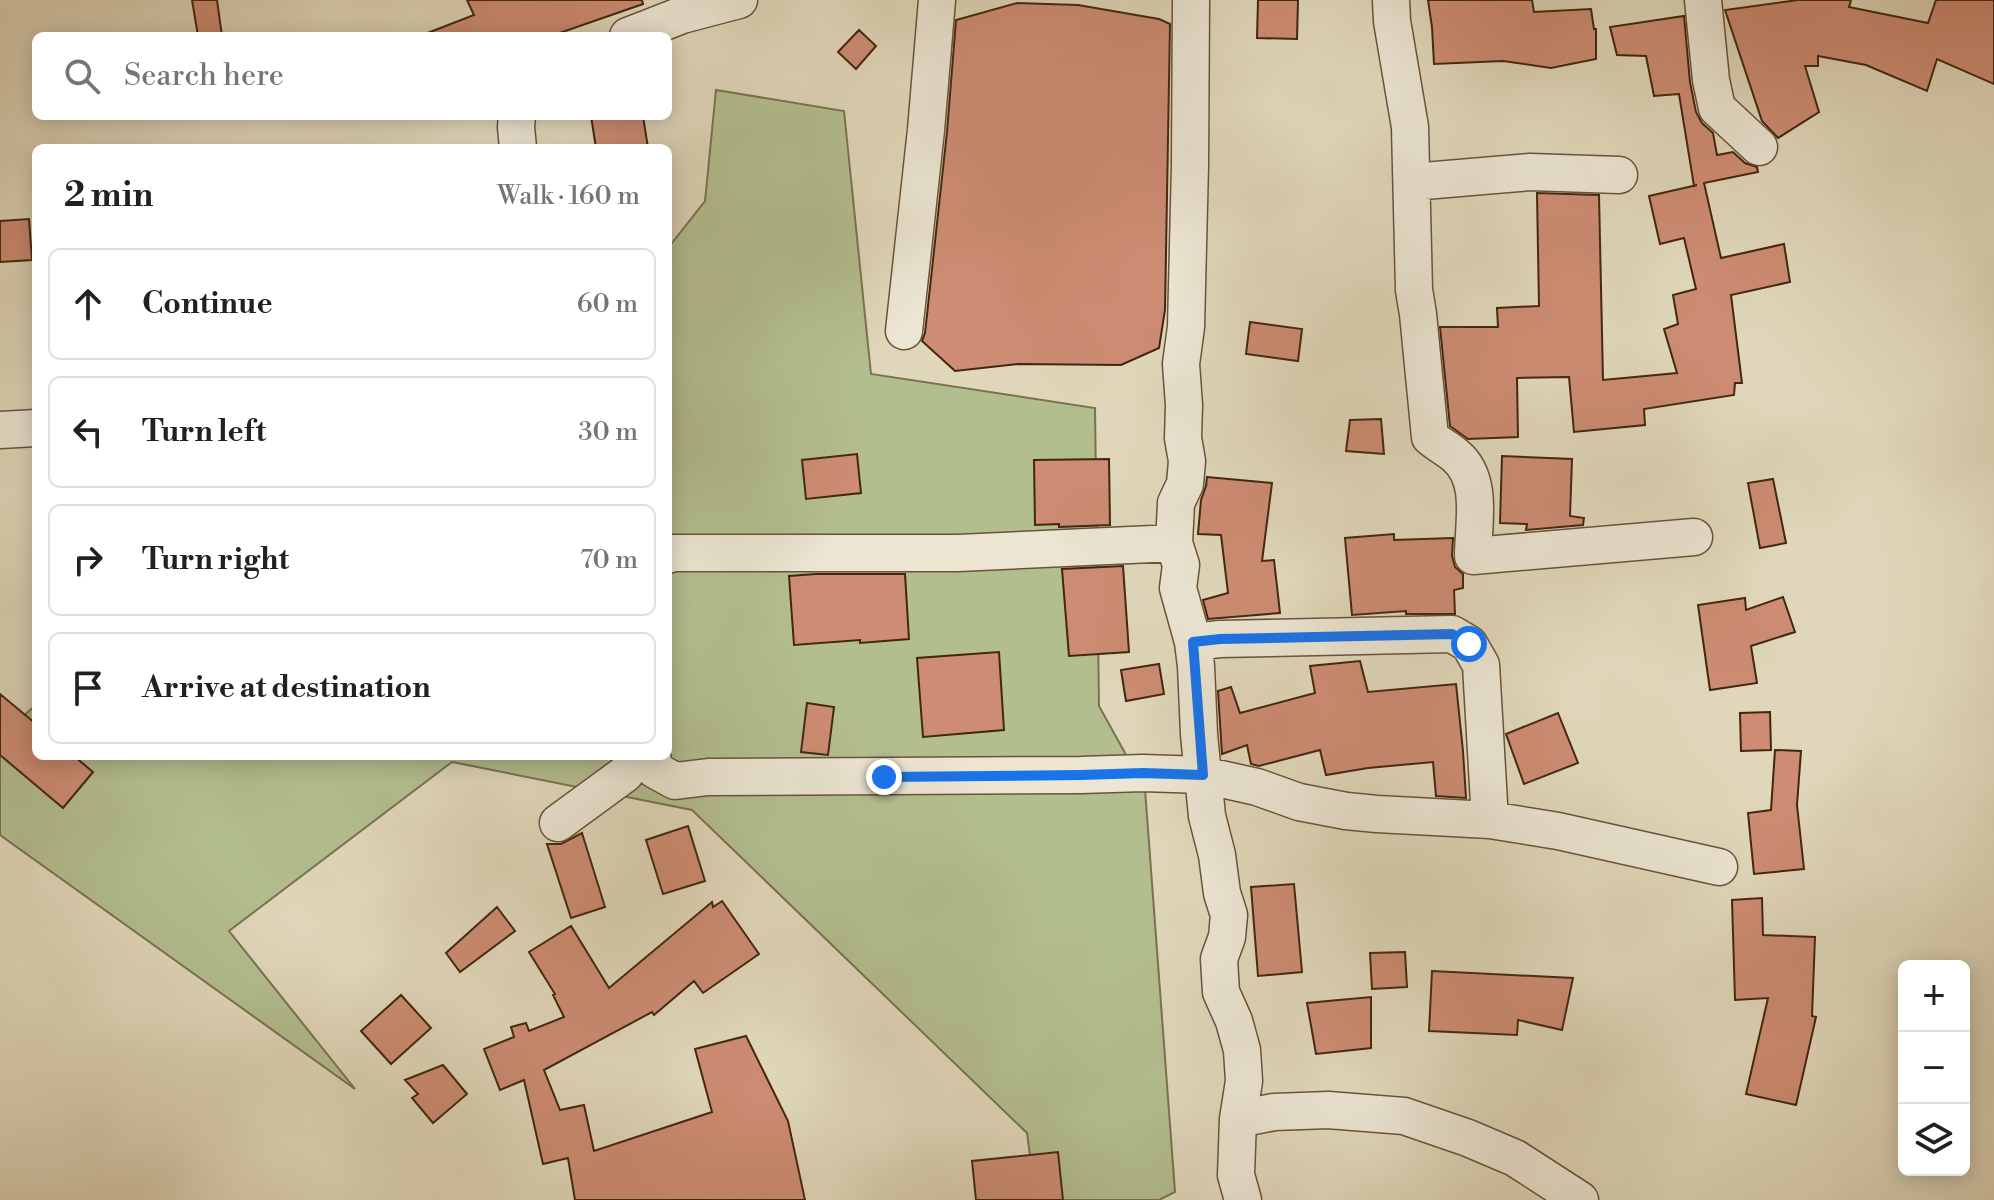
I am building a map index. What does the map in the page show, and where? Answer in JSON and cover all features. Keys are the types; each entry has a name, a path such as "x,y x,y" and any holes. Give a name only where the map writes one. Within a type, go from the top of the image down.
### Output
{"street":[{"path":"638,32 682,15 739,0"},
{"path":"904,331 937,0"},
{"path":"1191,0 1186,327 1181,364 1183,438 1187,461 1185,484 1176,503 1174,543 1181,565 1178,588 1193,642 1207,816 1229,915 1227,937 1219,959 1221,992 1242,1050 1244,1081 1238,1119 1236,1175 1243,1200"},
{"path":"1391,0 1410,127 1414,290 1430,437 1459,458 1472,481 1476,502 1473,556 1694,537"},
{"path":"1703,0 1717,108 1759,147"},
{"path":"517,120 518,144"},
{"path":"1412,182 1530,172 1619,175"},
{"path":"0,430 32,428"},
{"path":"672,553 958,553 1174,543"},
{"path":"1193,642 1452,634 1469,644 1481,665 1490,820"},
{"path":"558,823 625,774 635,760"},
{"path":"653,760 655,770 675,781 723,776 1203,775 1257,787 1299,802 1346,811 1490,820 1558,831 1719,867"},
{"path":"1238,1119 1274,1112 1328,1110 1404,1116 1515,1158 1580,1200"}],"green space":[{"path":"716,90 844,111 871,374 1095,408 1099,706 1145,789 1175,1192 1159,1200 1036,1200 1027,1133 692,810 452,762 229,931 355,1089 0,835 0,736 32,708 32,760 672,760 672,243 705,201"}],"building":[{"path":"192,0 217,0 221,32 197,32"},
{"path":"467,0 642,0 643,4 562,32 430,32 474,15"},
{"path":"1258,0 1298,0 1297,39 1257,38"},
{"path":"1428,0 1532,0 1534,12 1591,9 1596,29 1596,59 1551,68 1503,61 1434,64"},
{"path":"1798,0 1851,0 1849,7 1928,23 1936,0 1994,0 1994,84 1937,59 1927,91 1866,65 1818,56 1818,66 1805,66 1819,112 1778,138 1762,121 1725,10"},
{"path":"1017,3 1078,5 1159,19 1170,24 1165,310 1159,348 1121,365 1018,364 955,371 922,341 947,132 956,20"},
{"path":"1684,16 1696,112 1713,133 1717,155 1733,152 1745,163 1757,167 1758,172 1704,183 1721,258 1784,244 1790,282 1731,295 1742,383 1735,383 1734,395 1644,409 1645,425 1574,432 1569,377 1517,378 1518,437 1468,439 1450,426 1440,327 1498,327 1497,308 1539,306 1537,193 1599,195 1603,380 1677,373 1664,329 1678,324 1673,295 1696,289 1684,238 1660,244 1649,196 1694,186 1679,94 1654,96 1646,56 1617,55 1610,27"},
{"path":"859,30 876,46 856,69 838,52"},
{"path":"592,120 644,120 647,144 595,144"},
{"path":"29,219 32,260 0,262 0,221"},
{"path":"1250,322 1302,329 1298,361 1246,354"},
{"path":"1381,419 1384,454 1346,451 1350,420"},
{"path":"857,454 861,493 806,499 802,460"},
{"path":"1502,456 1572,459 1570,516 1584,518 1583,525 1526,530 1527,524 1500,523"},
{"path":"1109,459 1110,525 1035,525 1034,460"},
{"path":"1207,477 1272,483 1262,561 1274,560 1280,613 1208,619 1203,600 1228,593 1221,535 1198,534"},
{"path":"1773,479 1786,543 1760,548 1748,483"},
{"path":"1394,534 1394,540 1453,538 1455,567 1463,574 1463,588 1454,590 1455,614 1406,614 1406,611 1352,615 1345,538"},
{"path":"1123,566 1129,652 1069,656 1062,569"},
{"path":"905,574 909,639 794,645 789,576"},
{"path":"1783,597 1795,632 1751,646 1757,683 1710,690 1698,605 1745,598 1746,610"},
{"path":"999,652 1004,730 923,737 917,658"},
{"path":"1360,661 1368,692 1456,684 1466,798 1436,796 1433,762 1326,775 1320,750 1259,766 1251,764 1247,745 1222,754 1218,691 1231,687 1240,713 1315,693 1310,666"},
{"path":"1159,664 1164,694 1126,701 1121,670"},
{"path":"0,694 32,721 32,760 79,760 93,772 63,808 0,755"},
{"path":"807,703 834,707 828,755 801,752"},
{"path":"1770,712 1771,750 1741,751 1740,713"},
{"path":"1558,713 1578,763 1524,784 1506,734"},
{"path":"1775,750 1801,751 1797,805 1804,869 1754,874 1748,813 1771,810"},
{"path":"688,826 705,881 663,894 646,840"},
{"path":"582,833 605,907 571,918 547,844 561,844"},
{"path":"1294,884 1302,972 1258,976 1251,887"},
{"path":"1762,898 1763,935 1815,937 1812,1016 1816,1017 1796,1105 1746,1094 1768,998 1735,1000 1732,900"},
{"path":"722,901 759,954 703,993 694,981 654,1015 652,1012 544,1070 560,1110 584,1105 594,1151 712,1112 695,1049 746,1036 788,1121 805,1200 575,1200 568,1158 543,1164 524,1080 500,1090 484,1049 514,1037 511,1027 526,1023 529,1031 564,1017 555,994 529,952 571,926 609,988 712,902 713,907"},
{"path":"497,907 515,931 460,972 446,953"},
{"path":"1405,952 1407,987 1372,989 1370,953"},
{"path":"1432,971 1573,978 1562,1030 1518,1020 1517,1035 1429,1031"},
{"path":"401,995 431,1028 391,1064 361,1031"},
{"path":"1371,997 1371,1048 1316,1054 1307,1003"},
{"path":"443,1065 467,1094 433,1123 412,1098 418,1094 405,1080"},
{"path":"1058,1152 1063,1200 976,1200 972,1161"}],"route":[{"path":"884,777 1203,775 1193,642 1452,634 1469,644"}]}
